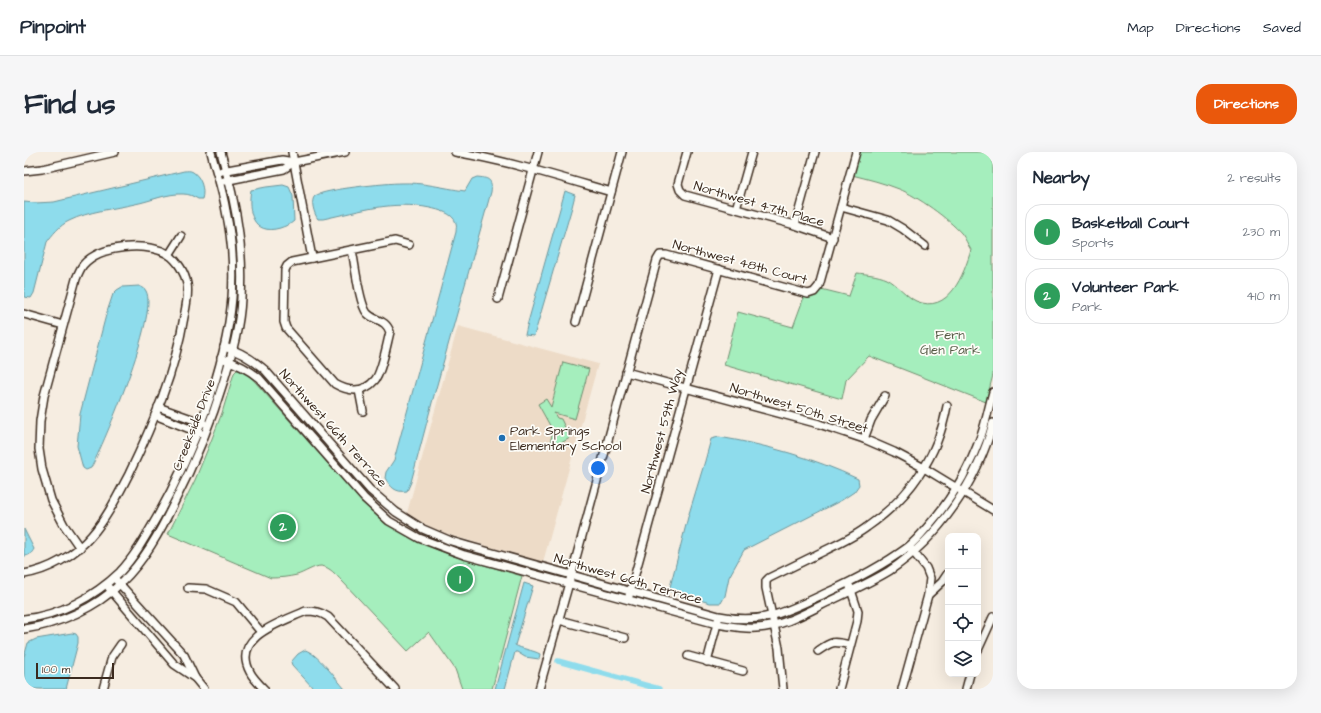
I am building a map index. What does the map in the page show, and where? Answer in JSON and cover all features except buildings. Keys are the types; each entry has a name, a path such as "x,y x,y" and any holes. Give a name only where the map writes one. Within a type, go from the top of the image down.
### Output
{"street":[{"path":"24,171 42,169 115,152"},
{"name":"Creekside Drive","path":"24,619 39,617 64,609 87,597 114,577 135,554 151,528 172,488 197,432 224,347 232,298 232,257 226,210 211,152"},
{"name":"Creekside Drive","path":"24,629 51,623 74,614 95,603 120,584 142,559 158,533 184,485 205,435 230,361 241,300 241,263 238,228 221,152"},
{"path":"292,152 312,258"},
{"path":"216,172 282,160 294,162 345,152"},
{"path":"455,152 478,156 533,170 611,192"},
{"path":"498,299 538,152"},
{"path":"576,322 622,152"},
{"name":"Northwest 47th Place","path":"687,152 678,184 680,190 685,195 832,238"},
{"path":"736,209 752,152"},
{"path":"795,226 815,152"},
{"path":"832,238 856,152"},
{"path":"219,181 284,169 294,162"},
{"path":"841,207 888,220 903,229 925,246"},
{"path":"169,255 181,236"},
{"name":"Northwest 48th Court","path":"626,372 656,260 660,255 666,255 808,294 814,292 819,286 832,238"},
{"path":"352,250 363,306 368,314 388,326 390,332 379,372 375,380 359,390 342,388 335,384 286,328 284,322 285,270 292,262 395,241 409,245"},
{"path":"24,574 41,570 53,565 80,548 92,536 104,520 139,454 155,415 180,337 186,307 187,286 184,273 169,255 148,248 119,247 95,256 83,265 76,279 44,396 40,421 39,449 42,469 51,500 64,525 80,548"},
{"name":"Northwest 59th Way","path":"628,600 719,269"},
{"path":"24,314 63,325"},
{"name":"Northwest 66th Terrace","path":"224,347 233,349 254,361 265,370 370,490 396,512 423,529 451,541 630,592 734,619 756,619 790,610 848,583 883,563 912,549 957,488 969,465 982,435 993,392"},
{"name":"Northwest 66th Terrace","path":"221,358 250,370 259,378 364,498 389,521 419,538 449,550 495,564 733,627 757,628 774,625 793,619 888,571 947,515 964,492 991,438 993,423"},
{"path":"539,689 572,576 626,372"},
{"name":"Northwest 50th Street","path":"626,372 819,424 864,439 894,452 924,468 993,510"},
{"path":"359,390 363,411"},
{"path":"864,439 871,420 885,396"},
{"path":"783,689 779,648 766,588 766,581 769,578 866,528 890,509 909,488 924,468 937,444 944,425 947,406"},
{"path":"158,407 209,425"},
{"path":"155,415 205,435"},
{"path":"982,435 991,438"},
{"path":"902,689 928,595 930,578 926,568 912,549"},
{"path":"495,564 498,554"},
{"path":"114,577 184,655 195,678 204,689"},
{"path":"928,595 945,578"},
{"path":"839,689 857,621 858,610 848,583"},
{"path":"106,584 174,664 195,678"},
{"path":"188,588 206,589 236,602 261,632"},
{"path":"264,689 250,674 246,655 248,647 253,638 261,632 306,611 322,613 328,617 395,689"},
{"path":"708,662 719,616"},
{"path":"981,643 993,617"},
{"path":"559,620 624,638"},
{"path":"159,647 169,639"},
{"path":"818,651 829,643 837,642 850,645"},
{"path":"103,689 112,657 121,644"},
{"path":"688,656 743,671"},
{"path":"966,689 969,677"}],"shaded area":[{"name":"Park Springs Elementary School","path":"458,326 598,364 543,562 453,536 430,527 407,513"}],"green space":[{"name":"Fern Glen Park","path":"860,152 993,152 993,375 986,402 869,356 846,380 842,399 724,365 738,312 793,327 804,297 811,297 821,289 849,296 857,273 887,279 916,301 928,304 938,302 953,290 964,270 971,250 963,236 941,215 906,192 888,185 852,175"},
{"path":"563,362 589,369 575,419 554,413 557,418 561,419 570,438 561,443 561,445 554,447 550,443 553,431 538,404 546,399 551,407"},
{"path":"237,370 242,370 248,374 362,502 383,519 431,547 450,555 522,576 492,689 462,689 455,669 429,632 408,651 337,576 327,568 318,566 297,575 271,578 168,534 195,480 222,413 234,373"}],"water":[{"path":"184,171 192,171 200,180 203,188 202,199 198,199 187,194 171,195 93,213 62,225 47,242 34,293 31,298 24,297 24,202 54,202"},
{"path":"477,177 489,180 491,184 491,192 411,482 407,491 399,491 391,487 385,478 386,472 394,460 456,232 456,223 449,214 441,211 430,208 403,205 376,208 318,219 314,211 313,201 315,196 330,191 394,183 417,183 465,191 472,179"},
{"path":"283,185 289,187 293,196 294,221 280,228 271,230 258,225 251,213 251,190"},
{"path":"565,191 575,195 572,207 534,336 525,335 527,326"},
{"path":"139,286 146,291 148,304 145,325 138,351 118,407 98,454 91,468 86,470 83,468 77,446 80,414 106,315 113,294 117,290 122,287"},
{"path":"719,437 790,453 841,471 858,479 859,485 854,492 842,500 744,550 729,577 725,596 721,603 710,603 669,591 688,517 711,439"},
{"path":"24,529 34,549 30,554 24,556"},
{"path":"524,583 533,586 515,645 540,654 539,659 525,657 515,652 505,689 495,689"},
{"path":"72,633 76,634 78,637 78,643 66,689 24,689 24,657 28,643 36,639"},
{"path":"305,650 321,661 345,689 314,689 291,662 298,654"}],"waterway":[{"path":"558,661 659,689"}],"place":[{"name":"Park Springs Elementary School","path":"502,438"},
{"name":"Volunteer Park","path":"283,527"},
{"name":"Basketball Court","path":"460,579"}]}
